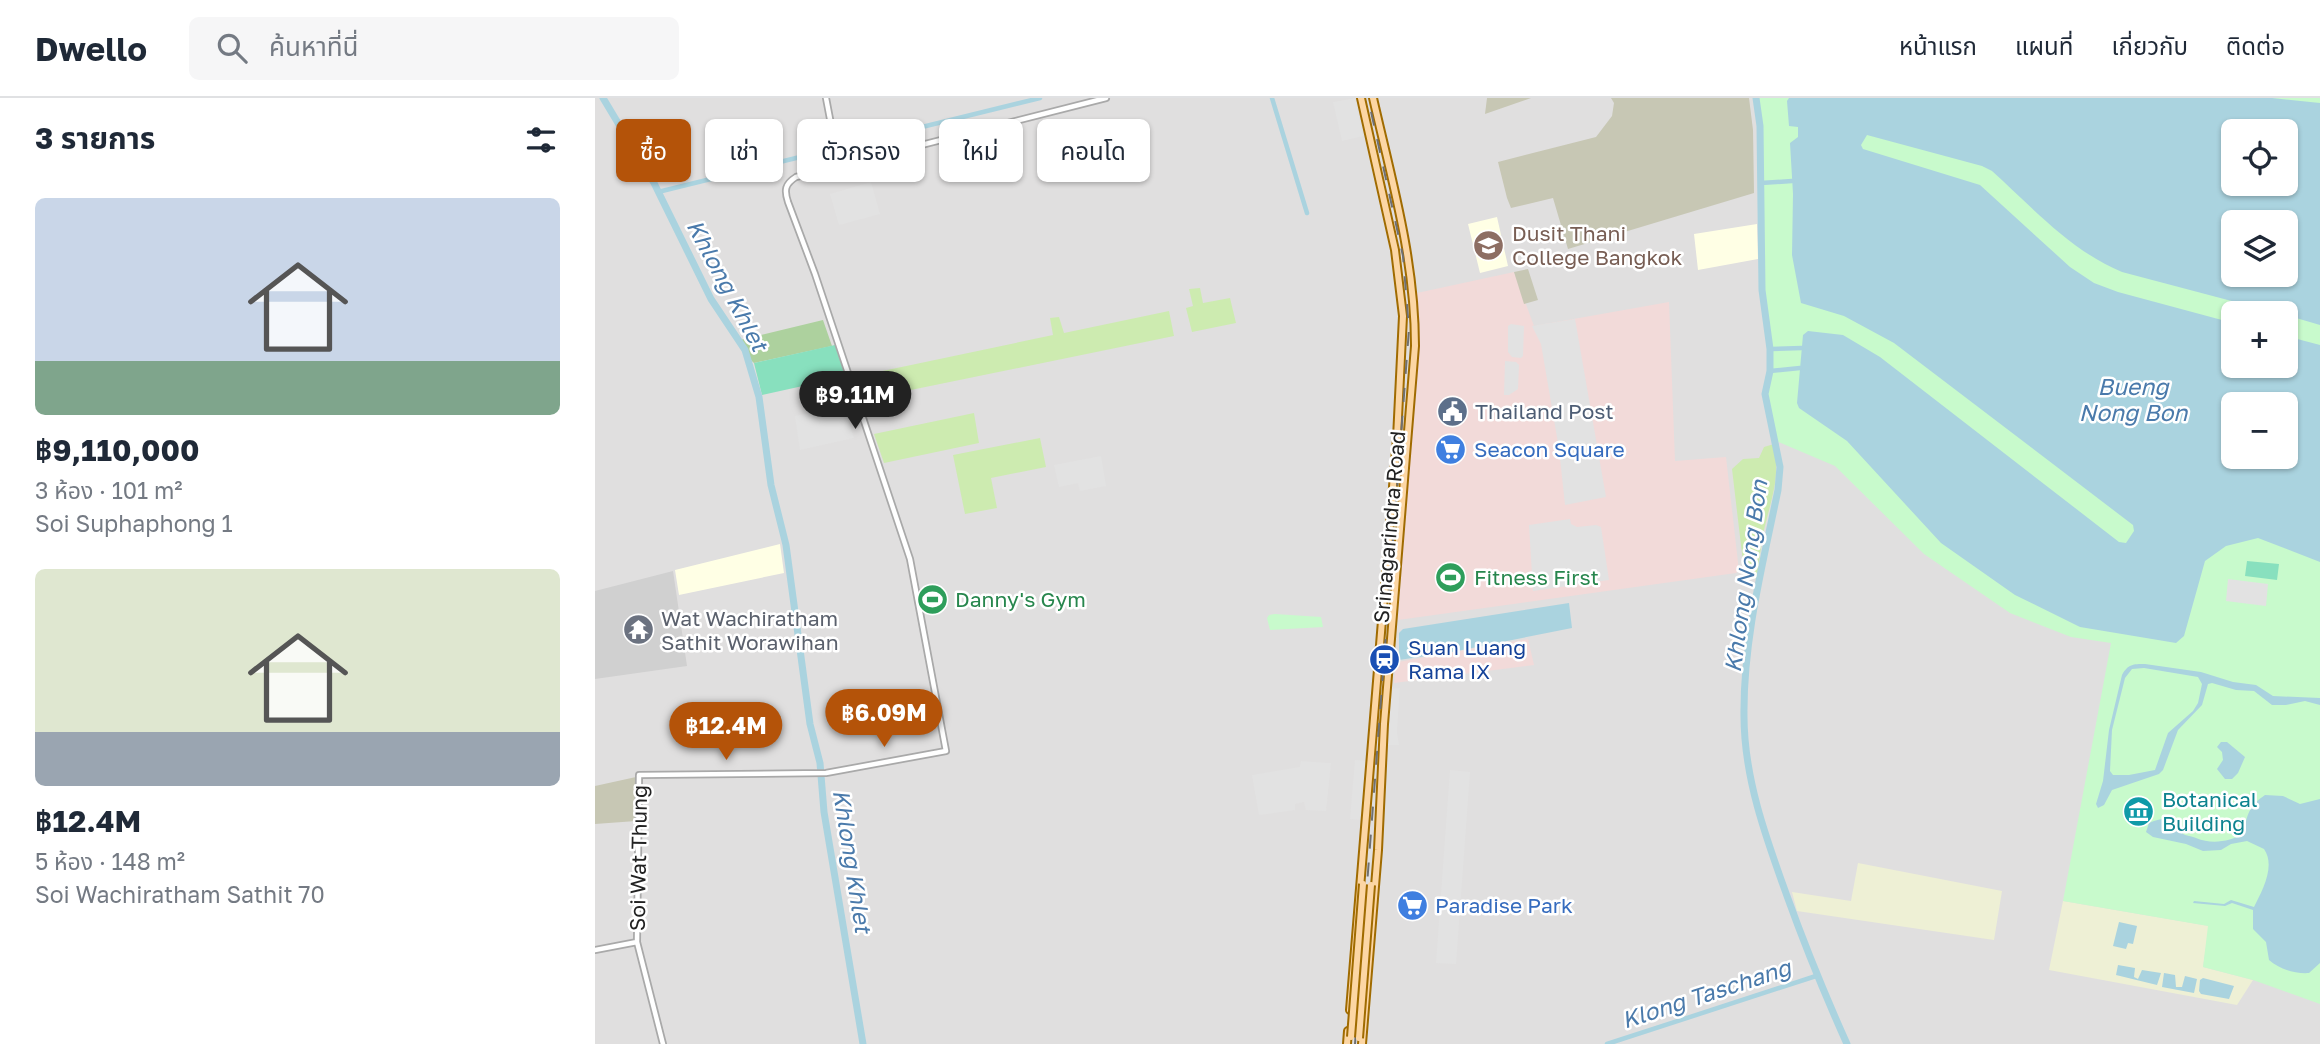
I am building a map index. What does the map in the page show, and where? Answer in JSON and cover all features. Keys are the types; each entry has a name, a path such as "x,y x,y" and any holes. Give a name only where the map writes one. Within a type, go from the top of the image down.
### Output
{"main road":[{"name":"Srinagarindra Road","path":"1355,1042 1350,1016 1397,438 1403,316 1395,250 1361,98"},
{"name":"Srinagarindra Road","path":"1355,1042 1364,1017 1373,910 1406,474 1415,312 1407,248 1373,98"},
{"path":"1367,885 1378,821"},
{"path":"1355,1042 1367,885 1366,823"},
{"path":"1358,908 1365,918 1373,910"},
{"path":"1350,1016 1354,1010 1359,1009 1364,1017"}],"street":[{"path":"827,98 830,119"},
{"path":"925,144 1106,98"},
{"name":"Soi Wat Thung","path":"663,1044 637,942 639,775 826,773 946,751 910,559 786,195 787,184 797,177"},
{"path":"595,950 637,942"}],"shaded area":[{"path":"595,98 2320,98 2320,1044 595,1044"},
{"path":"1355,98 1363,136 1342,141 1333,102"},
{"path":"1487,98 1531,98 1485,114"},
{"path":"1611,98 1749,98 1753,130 1754,193 1568,249 1553,198 1511,208 1498,162 1596,137 1612,116 1614,103"},
{"path":"871,182 880,214 839,225 830,194"},
{"name":"Dusit Thani College Bangkok","path":"1497,217 1508,266 1480,273 1468,224"},
{"path":"1757,224 1758,259 1698,270 1694,234"},
{"path":"1528,269 1538,300 1524,304 1514,272"},
{"path":"1514,272 1534,326 1669,302 1675,461 1726,457 1739,571 1398,620 1416,364 1417,293"},
{"path":"1575,319 1606,497 1565,505 1559,449 1541,344 1532,326"},
{"path":"1508,326 1524,326 1521,358 1512,357 1508,352"},
{"path":"1505,361 1519,365 1518,389 1509,395 1504,395"},
{"path":"843,405 854,438 800,450 795,416"},
{"path":"1101,456 1106,486 1080,491 1078,483 1059,487 1054,465"},
{"path":"1570,519 1571,524 1577,527 1601,527 1609,580 1533,591 1529,525"},
{"path":"780,544 784,573 679,595 675,570"},
{"name":"Wat Wachiratham Sathit Worawihan","path":"673,571 687,666 595,679 595,591"},
{"path":"2228,579 2268,584 2266,606 2226,601"},
{"path":"1528,639 1534,665 1394,683 1398,662"},
{"path":"1400,688 1397,733 1399,745 1386,745 1389,689"},
{"path":"1355,760 1367,761 1362,820 1350,819"},
{"path":"1301,761 1331,763 1326,811 1306,810 1304,802 1295,804 1295,810 1259,815 1252,775 1300,767"},
{"path":"1450,770 1470,772 1456,964 1436,963"},
{"path":"636,777 636,821 595,824 595,786"},
{"path":"1858,863 2002,891 1994,940 1797,911 1792,892 1851,901"},
{"path":"2063,901 2209,926 2203,967 2253,980 2237,1005 2049,970"}],"green space":[{"name":"Bueng Nong Bon","path":"1756,98 2320,98 2320,1004 2253,980 2203,967 2208,926 2063,901 2111,643 2071,637 2010,613 1924,554 1835,466 1774,440 1765,394 1770,371 1770,349 1762,290 1760,126"},
{"path":"1200,288 1203,303 1230,298 1236,323 1192,332 1186,308 1193,306 1189,289"},
{"path":"1169,311 1174,336 862,400 854,377 1053,335 1050,318 1059,317 1064,333"},
{"path":"823,320 832,346 754,363 740,340"},
{"path":"835,345 848,376 762,395 754,363"},
{"path":"974,413 979,443 884,463 874,434"},
{"path":"1040,438 1046,467 991,478 997,508 965,514 953,455"},
{"path":"1774,444 1776,478 1757,578 1745,579 1732,469 1743,459 1759,458 1764,447"},
{"path":"2247,561 2279,564 2277,580 2245,576"},
{"path":"1275,614 1321,617 1323,627 1270,630 1267,618"}],"water":[{"name":"Bueng Nong Bon","path":"1789,98 2272,98 2320,103 2320,325 2298,319 2298,301 2232,301 2122,272 2103,263 2069,240 1992,171 1982,166 1867,135 1861,145 1863,149 1980,185 2070,267 2094,283 2221,320 2221,378 2298,378 2298,339 2320,345 2320,562 2258,538 2226,546 2205,561 2184,636 2176,643 2080,627 2015,595 1941,543 1847,441 1799,408 1797,403 1803,335 1808,331 1843,335 1880,357 2119,542 2126,543 2134,531 2133,525 1894,343 1844,316 1801,303 1792,255 1790,143 1798,137 1798,127 1789,126"},
{"path":"1569,603 1572,628 1399,660 1399,633 1403,629"},
{"path":"2145,664 2201,672 2233,682 2256,685 2273,696 2320,698 2320,705 2305,701 2272,705 2254,691 2208,684 2202,705 2178,730 2163,770 2159,774 2112,790 2104,805 2098,808 2096,804 2103,781 2109,730 2122,675 2129,667","holes":["2144,668 2198,677 2202,684 2198,703 2193,711 2168,733 2155,770 2113,775 2110,771 2112,730 2125,678 2132,669"]},
{"path":"2221,742 2227,742 2245,757 2238,773 2232,779 2225,779 2217,769 2223,760 2222,752 2217,747"},
{"path":"2265,795 2283,796 2300,804 2320,799 2320,963 2309,973 2288,970 2269,960 2266,942 2253,929 2253,910 2232,903 2225,906 2193,903 2224,904 2231,900 2254,907 2268,871 2269,863 2264,849 2247,841 2231,844 2221,850 2203,851 2186,844 2153,837 2146,832 2149,823 2168,819 2178,823 2184,834 2202,840 2215,842 2233,839 2245,834 2249,812"},
{"path":"2119,922 2137,926 2133,944 2128,943 2126,949 2113,946"},
{"path":"2118,965 2135,968 2134,977 2138,979 2142,970 2161,973 2157,985 2116,975"},
{"path":"2164,973 2175,975 2176,987 2182,987 2185,976 2197,979 2194,993 2162,987"},
{"path":"2203,978 2234,986 2229,999 2201,994 2200,980"}],"waterway":[{"name":"Khlong Khlet","path":"603,98 654,183 711,299 745,350 759,397 771,485 786,545 810,724 820,763 824,812 863,1044"},
{"path":"658,192 1040,98"},
{"path":"1272,98 1307,213"},
{"name":"Khlong Nong Bon","path":"1756,98 1760,126 1762,290 1770,349 1770,371 1765,394 1780,467 1778,490 1750,630 1745,687 1745,739 1752,785 1771,852 1808,952 1847,1044"},
{"path":"1761,183 1792,181"},
{"path":"1770,349 1802,348"},
{"path":"1770,371 1800,368"},
{"name":"Klong Taschang","path":"1607,1044 1816,976"}],"railway":[{"path":"1355,1044 1409,329 1403,256 1368,98"}],"place":[{"name":"Dusit Thani College Bangkok","path":"1489,245"},
{"name":"Thailand Post","path":"1452,411"},
{"name":"Seacon Square","path":"1451,449"},
{"name":"Fitness First","path":"1451,577"},
{"name":"Danny's Gym","path":"932,599"},
{"name":"Wat Wachiratham Sathit Worawihan","path":"638,630"},
{"name":"Suan Luang Rama IX","path":"1385,659"},
{"name":"Botanical Building","path":"2139,811"},
{"name":"Paradise Park","path":"1412,905"}]}
